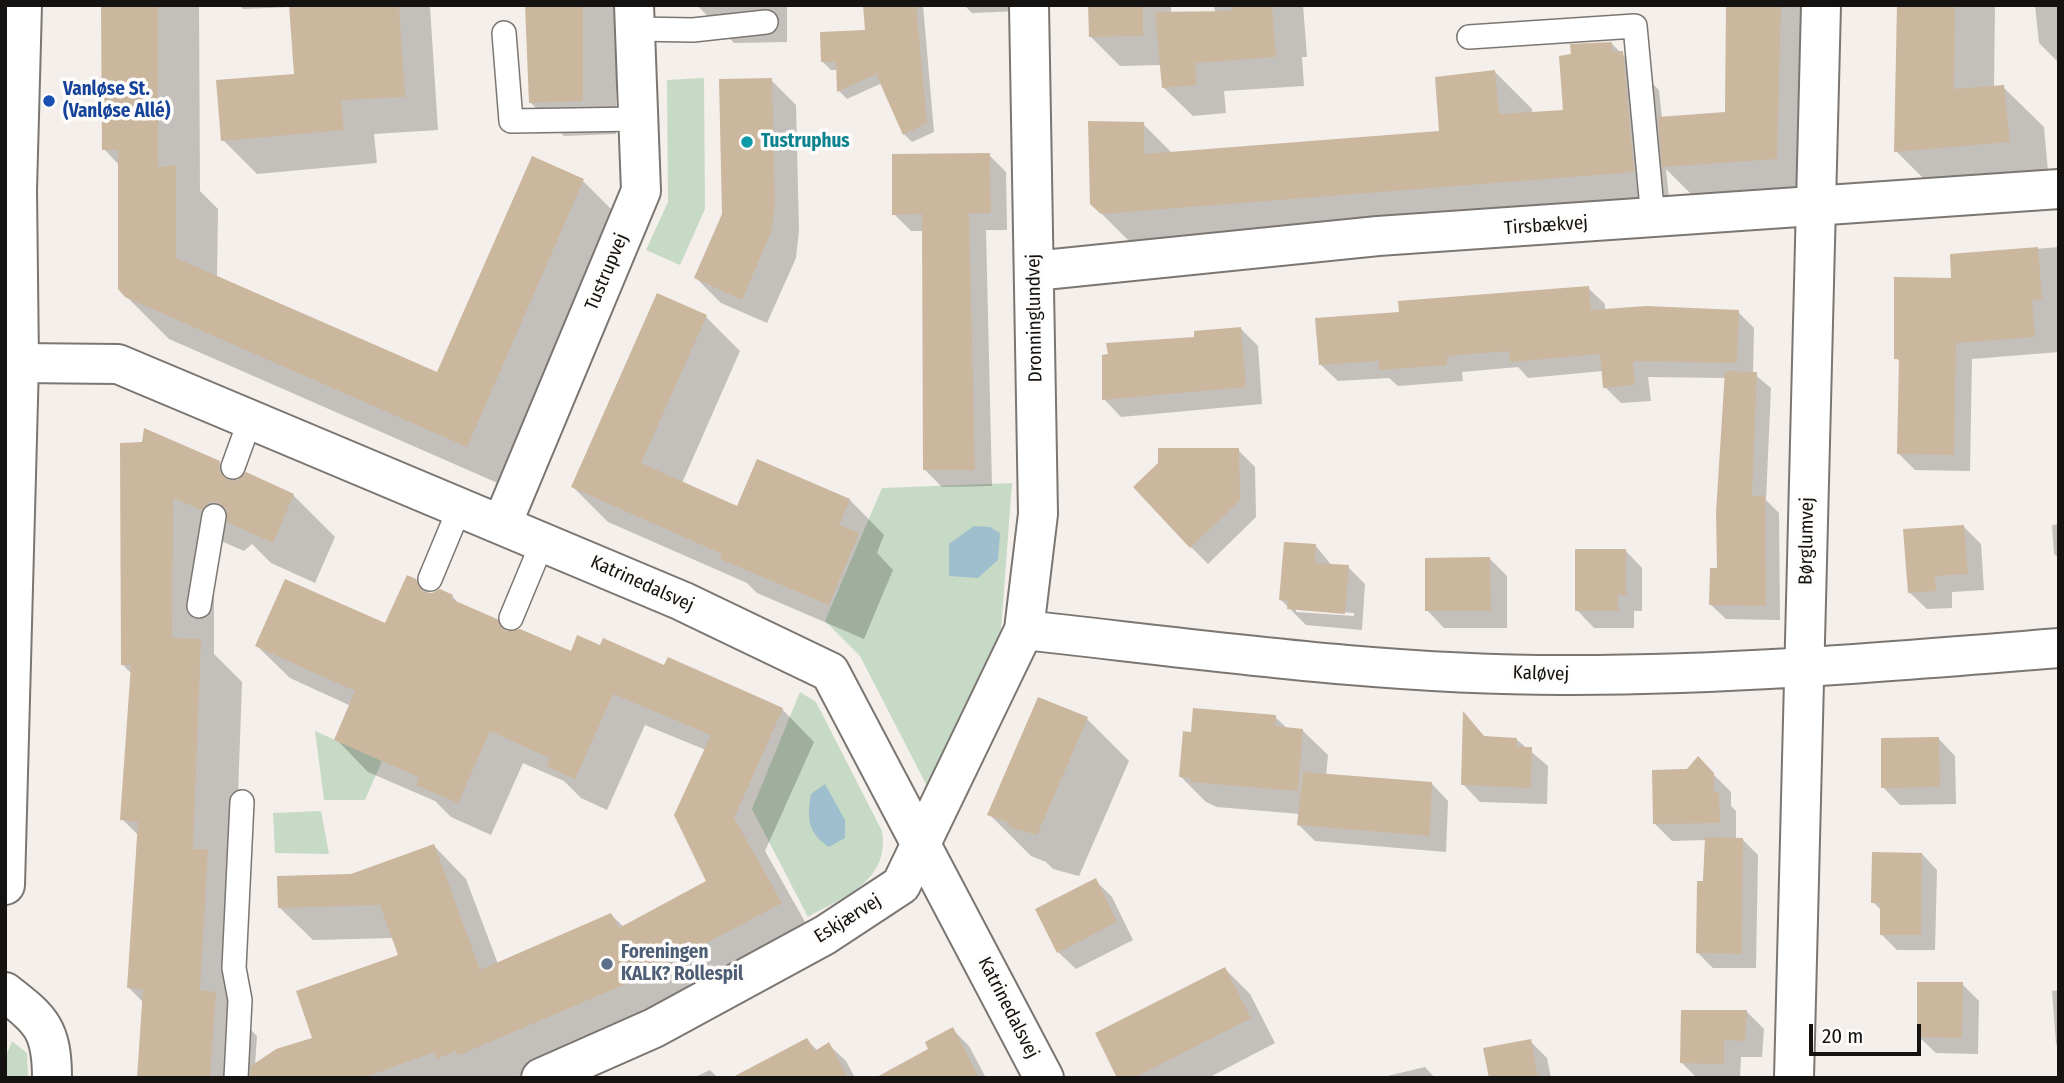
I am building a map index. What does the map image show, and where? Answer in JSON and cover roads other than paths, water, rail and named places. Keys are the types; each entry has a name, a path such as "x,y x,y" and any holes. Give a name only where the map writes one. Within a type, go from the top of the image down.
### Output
{"street":[{"path":"5,885 19,363 17,190 22,5"},
{"name":"Dronninglundvej","path":"1024,630 1038,514 1029,5"},
{"name":"Børglumvej","path":"1794,1078 1821,5"},
{"name":"Tustrupvej","path":"502,524 642,191 634,17"},
{"name":"Tirsbækvej","path":"1034,271 1378,236 2059,190"},
{"name":"Katrinedalsvej","path":"19,363 118,364 682,601 830,672 922,841 1044,1078"},
{"name":"Kaløvej","path":"1024,630 1346,666 1571,675 1804,668 2059,648"},
{"name":"Eskjærvej","path":"541,1078 654,1028 824,935 901,885 1024,630"},
{"path":"5,992 40,1019 52,1058 52,1078"}],"lane":[{"path":"634,17 693,30 766,22"},
{"path":"1469,37 1635,26 1653,219"},
{"path":"504,33 511,121 639,119"},
{"path":"233,467 250,420"},
{"path":"430,579 460,507"},
{"path":"199,606 214,516"},
{"path":"511,618 543,541"},
{"path":"236,1078 240,1000 234,968 242,802"}],"water":[{"path":"974,526 990,527 1000,533 998,560 978,578 949,576 949,544"},
{"path":"825,784 845,820 845,838 829,847 816,836 809,818 811,794"}],"place":[{"name":"Vanløse St. (Vanløse Allé)","path":"49,101"},
{"name":"Tustruphus","path":"747,142"},
{"name":"Foreningen KALK? Rollespil","path":"607,964"}]}
